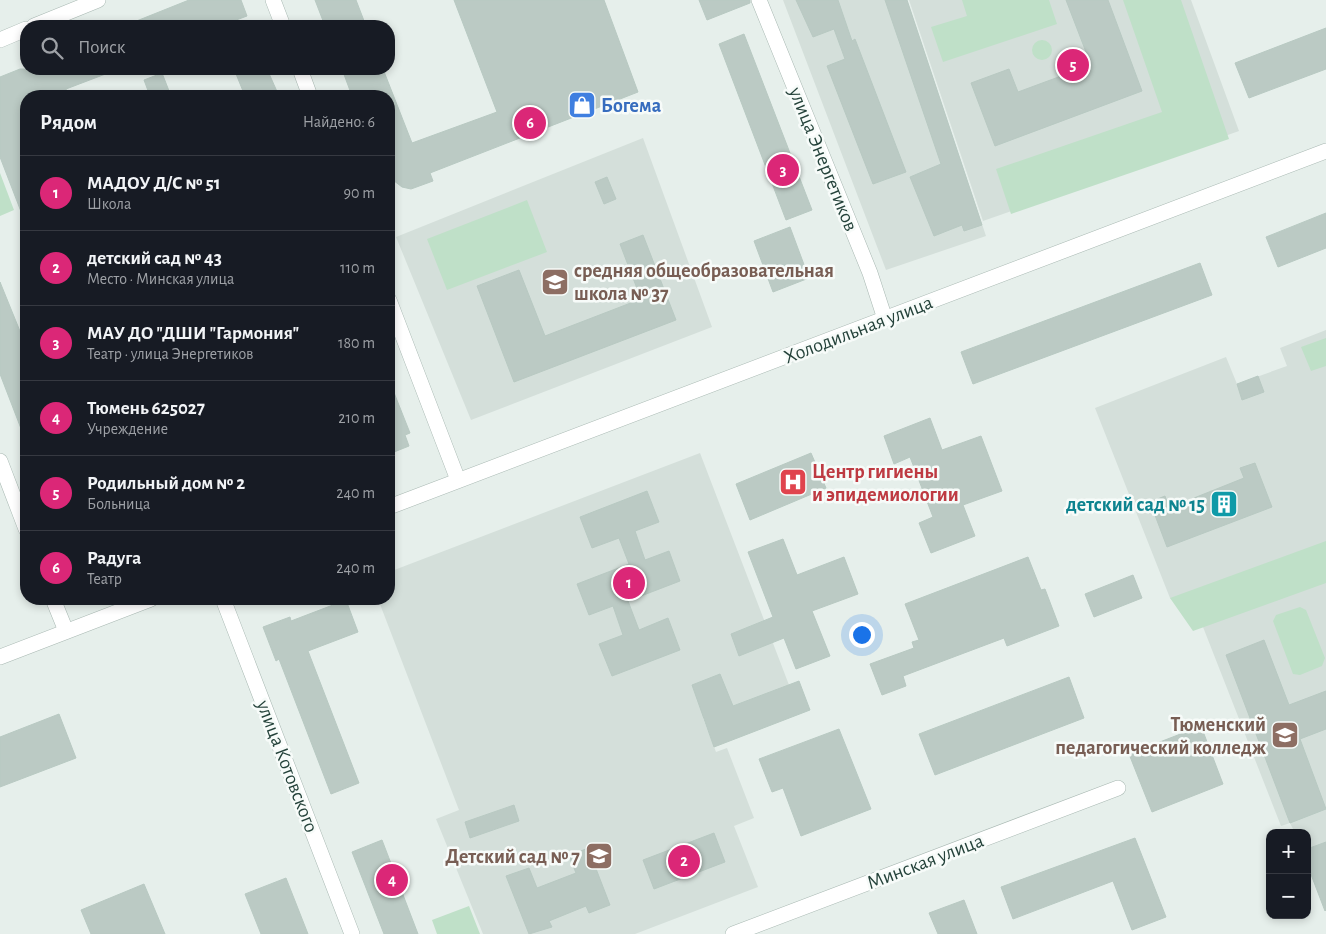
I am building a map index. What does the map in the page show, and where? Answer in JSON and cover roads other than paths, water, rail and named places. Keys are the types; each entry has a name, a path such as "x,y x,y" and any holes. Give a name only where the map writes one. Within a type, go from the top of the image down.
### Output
{"street":[{"path":"44,20 68,6 98,0"},
{"path":"273,0 281,20"},
{"name":"улица Энергетиков","path":"759,0 870,273 885,319"},
{"path":"0,40 20,32"},
{"path":"302,75 308,90"},
{"name":"Холодильная улица","path":"395,505 1326,151"},
{"path":"395,316 458,480"},
{"path":"0,461 20,513"},
{"path":"55,605 66,631"},
{"path":"0,657 135,605"},
{"name":"улица Котовского","path":"225,605 352,934"},
{"name":"Минская улица","path":"733,934 1118,788"}],"place":[{"name":"Родильный дом № 2","path":"1073,65"},
{"name":"Богема","path":"582,105"},
{"name":"Радуга","path":"530,123"},
{"name":"МАУ ДО \"ДШИ \"Гармония\"","path":"783,170"},
{"name":"средняя общеобразовательная школа № 37","path":"555,282"},
{"name":"Центр гигиены и эпидемиологии","path":"793,482"},
{"name":"детский сад № 15","path":"1224,504"},
{"name":"МАДОУ Д/С № 51","path":"629,583"},
{"name":"Тюменский педагогический колледж","path":"1285,735"},
{"name":"Детский сад № 7","path":"599,856"},
{"name":"детский сад № 43","path":"684,861"},
{"name":"Тюмень 625027","path":"392,880"}]}
